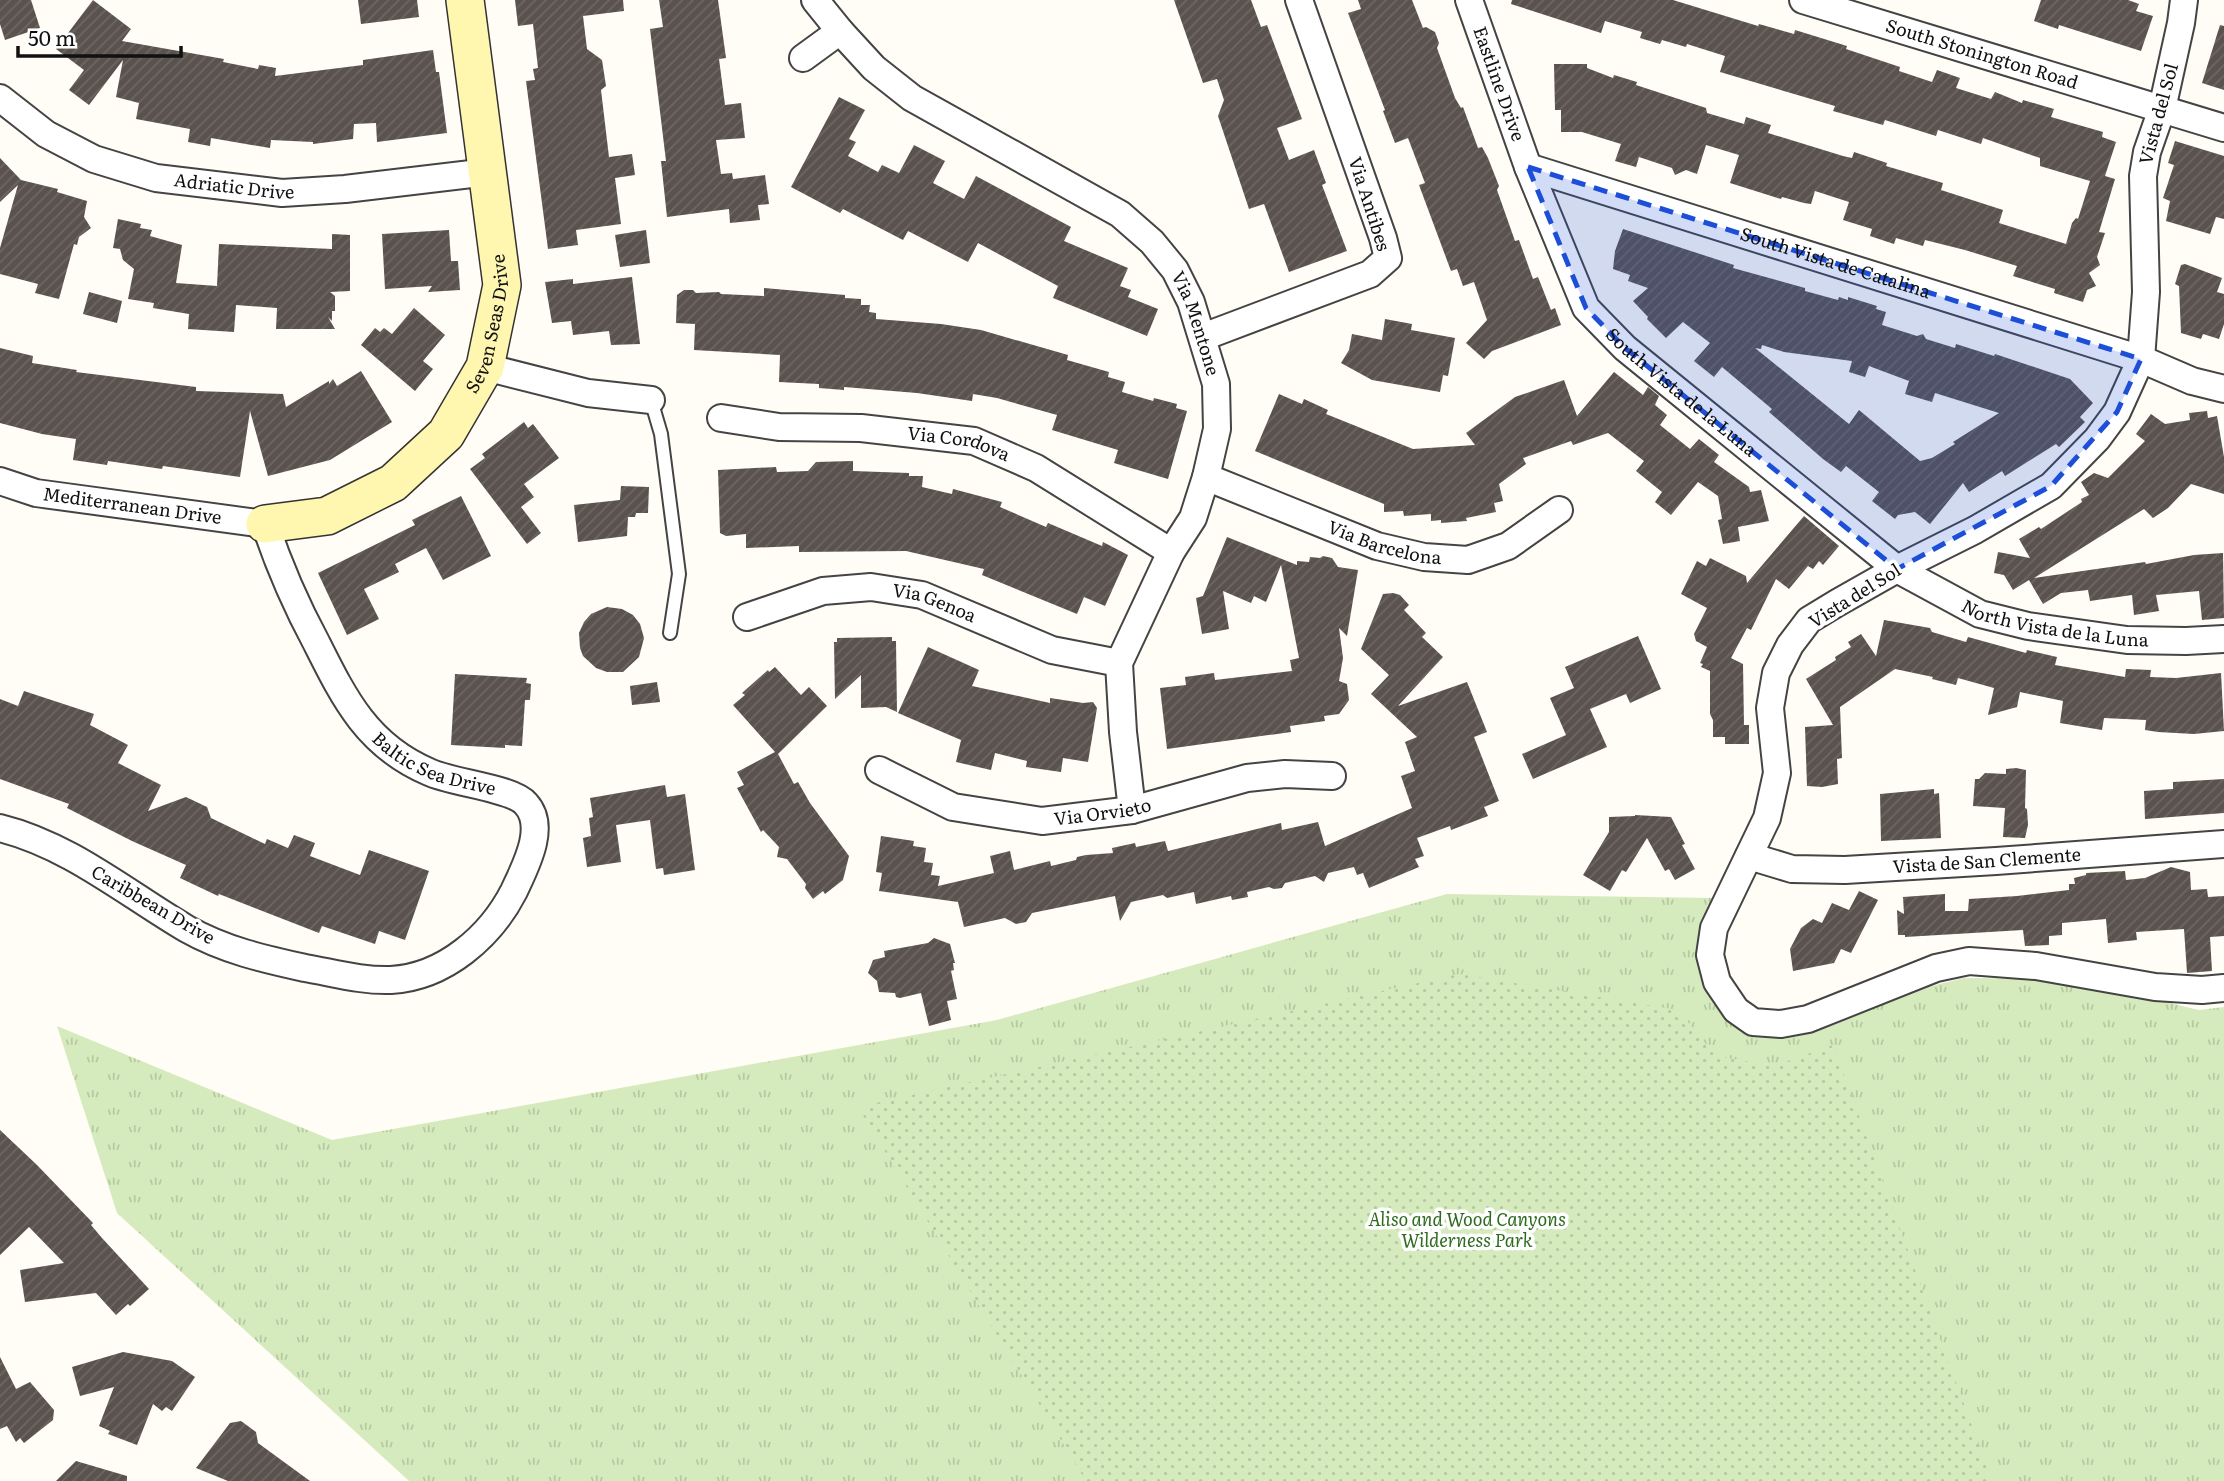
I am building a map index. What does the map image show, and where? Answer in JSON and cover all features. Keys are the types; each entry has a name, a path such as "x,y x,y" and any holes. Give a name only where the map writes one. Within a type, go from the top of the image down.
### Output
{"street":[{"name":"Seven Seas Drive","path":"265,524 327,516 393,483 446,434 485,368 502,285 465,0"},
{"name":"Via Mentone","path":"815,0 839,31 874,68 912,98 1120,214 1152,242 1175,270 1191,302 1216,384 1217,429 1193,518 1171,552 1119,663 1132,810"},
{"name":"Via Antibes","path":"1203,337 1370,274 1388,258 1299,0"},
{"name":"Eastline Drive","path":"1469,0 1528,167"},
{"name":"South Stonington Road","path":"1802,0 2224,128"},
{"name":"Vista del Sol","path":"2194,0 2182,12 2162,109 2147,152 2143,176 2146,292 2141,359 2117,412 2097,439 2051,486 1809,620 1790,645 1776,673 1770,708 1777,773 1767,818 1714,928 1710,955 1717,982 1736,1010 1753,1022 1781,1024 1808,1018 1936,968 1969,961 2036,966 2155,987 2202,990 2224,988"},
{"path":"803,58 839,31"},
{"name":"Adriatic Drive","path":"0,98 46,134 94,159 156,178 282,192 345,189 488,172"},
{"name":"South Vista de Catalina","path":"1528,167 2141,359 2192,381 2224,389"},
{"name":"South Vista de la Luna","path":"1528,167 1586,308 1625,348 1897,569"},
{"path":"485,368 588,393 651,400"},
{"name":"Via Cordova","path":"721,418 779,427 861,428 974,441 1036,468 1171,552"},
{"name":"Via Barcelona","path":"1206,477 1377,546 1424,557 1468,560 1508,546 1559,510"},
{"name":"Mediterranean Drive","path":"0,481 36,493 265,524"},
{"name":"Baltic Sea Drive","path":"265,524 295,601 342,695 365,725 412,764 455,782 511,794 526,803 535,821 532,843 521,877 506,906 489,929 473,944 434,968"},
{"name":"North Vista de la Luna","path":"1897,569 1980,614 2028,626 2127,640 2224,639"},
{"name":"Via Genoa","path":"747,617 823,591 871,587 922,594 1052,650 1119,663"},
{"name":"Via Orvieto","path":"879,770 953,807 1042,821 1132,810 1247,778 1285,774 1332,776"},
{"name":"Caribbean Drive","path":"0,828 38,841 64,854 116,883 187,929 245,954 377,980 408,977 434,968"},
{"name":"Vista de San Clemente","path":"1749,856 1792,869 1845,870 1996,862 2224,844"}],"lane":[{"path":"651,400 661,434 679,574 670,633"}],"highlighted area":[{"path":"1528,167 2141,359 2117,412 2051,486 1897,569 1625,348 1586,308"}],"green space":[{"path":"1447,894 1716,898 1703,923 1700,977 1737,1026 1783,1038 1834,1025 1911,991 1964,978 2069,979 2199,1010 2224,1007 2224,1481 409,1481 117,1213 57,1026 332,1140 997,1020"},
{"name":"Aliso and Wood Canyons Wilderness Park","path":"1459,974 1678,1010 1716,1056 1774,1066 1833,1045 1992,1481 1086,1481 858,1107"}],"building":[{"path":"0,0 31,0 40,28 5,40 0,24"},
{"path":"93,0 131,29 122,41 224,59 223,62 258,69 259,65 276,68 275,76 363,65 363,60 433,50 436,72 439,72 447,133 377,142 376,123 354,124 353,139 313,144 271,140 270,148 211,138 210,146 188,142 190,129 136,119 139,103 116,97 123,60 89,105 69,90 84,70 56,49"},
{"path":"358,0 417,0 419,17 361,24"},
{"path":"515,0 623,0 624,11 583,16 587,49 602,60 606,86 601,90 609,157 632,154 635,175 615,178 621,224 576,230 578,245 548,249 526,81 535,80 533,69 538,68 533,24 518,26"},
{"path":"659,0 718,0 726,58 719,59 725,105 741,103 745,138 716,140 721,174 732,173 733,179 765,175 769,204 758,205 760,220 730,223 729,209 667,217 661,161 666,161 650,29 663,27"},
{"path":"1174,0 1251,0 1261,27 1267,25 1302,119 1277,128 1289,160 1314,150 1326,183 1322,185 1347,251 1289,272 1264,204 1249,209 1218,116 1224,100 1217,79 1203,83"},
{"path":"1358,0 1412,0 1423,28 1435,32 1439,43 1437,48 1455,98 1461,108 1463,107 1478,148 1482,147 1488,158 1515,241 1519,240 1533,279 1538,277 1551,310 1555,308 1561,325 1492,351 1484,359 1466,343 1487,320 1474,282 1463,286 1457,269 1451,271 1419,185 1425,183 1408,138 1395,143 1348,13 1361,9"},
{"path":"1512,0 1673,0 1758,26 1759,24 1794,34 1795,30 1847,46 1846,49 1900,67 1899,71 1932,82 1937,70 1960,78 1956,88 1991,99 1995,92 2022,103 2023,100 2054,109 2051,117 2103,132 2102,137 2116,142 2105,176 2115,179 2099,232 2105,233 2097,257 2100,265 2089,273 2096,286 2087,290 2083,302 2054,293 2055,289 2013,276 2017,266 1925,240 1923,246 1896,238 1894,244 1870,236 1872,229 1843,220 1849,202 1815,191 1811,204 1804,203 1782,197 1781,199 1730,183 1739,155 1706,145 1697,174 1686,170 1675,175 1672,168 1639,157 1636,167 1615,161 1621,144 1582,132 1561,132 1561,110 1555,110 1554,64 1587,64 1587,68 1613,78 1614,75 1637,82 1636,85 1706,108 1707,113 1744,124 1746,117 1771,125 1768,133 1843,156 1852,158 1854,152 1887,163 1886,166 1943,183 1941,190 2003,210 1999,223 2066,244 2072,223 2078,219 2090,181 2040,166 2040,158 1983,138 1981,144 1938,130 1936,136 1885,120 1883,125 1833,111 1835,106 1720,72 1725,56 1687,44 1686,47 1662,40 1660,44 1640,38 1642,32 1605,21 1601,33 1511,4"},
{"path":"2041,0 2128,0 2139,4 2136,11 2153,16 2141,51 2059,25 2058,29 2034,21"},
{"path":"2220,25 2224,26 2224,90 2202,83"},
{"path":"839,97 865,110 849,139 856,142 848,156 878,172 882,165 899,173 914,145 945,161 933,183 964,199 976,176 1071,227 1064,241 1128,268 1120,286 1131,290 1128,297 1158,309 1147,336 1053,298 1058,286 978,243 968,262 908,231 903,240 843,209 840,213 791,187"},
{"path":"2175,141 2224,156 2224,219 2216,217 2210,234 2166,221 2170,201 2163,198 2174,165 2168,163"},
{"path":"0,158 21,180 58,189 57,192 87,201 84,217 91,228 79,237 77,245 74,244 59,299 35,293 38,284 0,274 0,248 18,185 0,202"},
{"path":"118,219 141,224 140,228 152,230 150,236 182,245 176,283 217,286 219,244 332,249 332,234 350,235 350,291 330,292 335,296 335,311 332,311 332,321 328,317 335,329 276,329 277,308 236,305 234,332 188,329 189,314 153,308 154,303 128,299 134,269 123,260 120,249 113,248"},
{"path":"1623,229 1734,265 1733,268 1805,288 1805,291 1838,300 1839,297 1848,300 1848,297 1877,306 1876,309 1886,312 1882,325 1917,336 1923,334 1926,339 1955,348 1956,344 1994,356 1995,354 2070,379 2093,403 2080,417 2085,422 2059,447 2056,444 2005,476 2002,471 1969,492 1963,483 1930,524 1915,512 1898,515 1895,519 1872,501 1879,492 1846,466 1841,472 1823,459 1769,412 1772,409 1722,367 1714,377 1694,361 1710,343 1683,322 1666,338 1633,301 1648,288 1628,281 1630,275 1613,269 1615,251","holes":["1762,345 1784,352 1852,361 1849,372 1865,377 1869,366 1909,381 1905,394 1932,402 1935,393 1999,413 1932,458 1920,461 1859,410 1849,424 1755,348 1761,349"]},
{"path":"449,230 451,261 458,261 460,290 428,292 432,286 385,289 382,234"},
{"path":"646,230 650,263 620,267 615,235"},
{"path":"2185,264 2222,278 2217,292 2224,294 2224,324 2219,339 2203,334 2201,339 2181,333 2179,286 2175,284 2181,265"},
{"path":"632,277 640,344 611,345 609,331 573,335 571,321 552,323 545,282 573,279 573,284"},
{"path":"764,288 845,295 845,298 861,299 861,305 870,305 869,312 876,313 876,319 981,330 1068,355 1067,360 1109,372 1108,377 1125,382 1122,392 1153,401 1154,398 1177,404 1176,408 1187,411 1168,479 1114,463 1118,450 1052,430 1057,415 973,394 972,401 917,393 844,387 844,390 819,388 819,384 779,382 780,355 694,350 695,324 676,323 677,295 684,290 764,296"},
{"path":"89,292 122,301 117,323 83,314"},
{"path":"414,308 445,335 423,361 433,369 415,391 361,345 375,328 380,332 384,328 392,334"},
{"path":"1385,319 1412,324 1411,330 1455,338 1448,376 1443,375 1440,392 1372,380 1341,363 1349,350 1352,334 1382,340"},
{"path":"0,348 33,356 32,363 77,370 76,372 196,387 196,391 283,394 286,407 329,381 329,384 333,379 337,386 361,371 392,422 330,460 268,476 250,411 240,477 163,466 162,469 108,461 107,465 73,460 76,439 42,434 0,423"},
{"path":"1614,372 1643,395 1648,387 1659,396 1655,405 1667,415 1660,425 1690,449 1699,439 1719,455 1714,462 1749,487 1750,492 1761,490 1769,521 1738,527 1740,541 1723,544 1718,520 1722,519 1718,496 1698,482 1671,515 1655,502 1662,492 1636,471 1644,461 1608,433 1573,445 1571,441 1523,458 1526,464 1499,484 1503,501 1494,503 1496,512 1466,518 1467,521 1441,523 1441,520 1431,521 1431,514 1404,516 1403,511 1384,512 1384,504 1255,451 1279,394 1302,404 1304,399 1328,410 1326,414 1413,449 1475,445 1466,433 1515,397 1564,380 1577,416"},
{"path":"2207,411 2208,418 2217,416 2224,457 2224,494 2191,484 2168,508 2153,518 2144,509 2034,578 2223,553 2224,618 2202,620 2199,591 2156,595 2159,611 2134,615 2132,595 2090,601 2088,590 2061,593 2043,604 2029,580 2013,590 2004,575 1994,573 1998,552 2030,558 2019,539 2039,527 2041,529 2082,502 2081,499 2089,495 2081,482 2094,473 2108,478 2145,441 2136,434 2151,414 2165,424 2190,420 2189,413"},
{"path":"524,422 528,428 533,424 559,458 524,484 534,497 521,507 541,533 527,544 470,469 485,458 482,454"},
{"path":"853,461 853,471 923,476 922,487 952,494 953,489 1002,502 1000,507 1046,527 1048,523 1102,546 1103,542 1128,555 1105,606 1084,597 1077,614 982,575 984,569 906,551 799,552 799,546 746,548 746,534 726,536 720,533 718,470 776,467 777,472 808,471 816,462"},
{"path":"621,486 649,487 648,513 636,513 635,517 628,517 627,536 578,542 574,505 620,500"},
{"path":"461,496 491,556 443,580 426,548 395,564 399,572 364,589 379,619 347,635 318,573 415,525 412,520"},
{"path":"1804,516 1839,546 1823,565 1819,561 1813,569 1808,566 1789,589 1776,579 1751,630 1747,628 1731,658 1743,664 1744,725 1749,725 1749,744 1725,744 1725,737 1713,737 1710,671 1701,667 1703,664 1700,663 1707,647 1696,641 1694,634 1707,608 1681,594 1697,561 1706,566 1710,558 1746,576 1747,583"},
{"path":"1227,537 1297,565 1297,561 1309,562 1310,557 1323,556 1332,558 1338,567 1358,570 1347,636 1339,628 1343,658 1339,681 1347,684 1349,700 1339,714 1324,716 1325,721 1290,726 1291,732 1167,749 1160,688 1186,685 1185,677 1214,673 1215,680 1292,671 1290,660 1299,658 1281,565 1266,602 1254,596 1251,603 1223,591 1229,629 1202,634 1196,598 1203,596"},
{"path":"1383,594 1400,595 1409,605 1404,610 1426,633 1422,637 1443,657 1398,706 1467,682 1487,732 1474,737 1499,801 1484,807 1488,816 1451,830 1450,826 1417,838 1424,856 1415,859 1419,867 1369,888 1363,873 1357,875 1354,867 1328,873 1324,882 1315,876 1285,883 1282,888 1269,887 1247,892 1248,897 1232,900 1231,896 1196,904 1194,892 1167,898 1163,895 1131,902 1120,921 1115,896 1032,913 1026,922 1016,924 1005,918 964,927 958,902 879,891 882,873 876,872 881,836 914,841 913,846 926,848 924,862 933,863 931,875 940,876 938,886 994,873 990,856 1010,851 1014,870 1050,861 1051,866 1086,855 1113,853 1112,848 1135,843 1136,847 1165,841 1168,851 1281,823 1282,830 1318,822 1325,846 1412,808 1401,776 1415,771 1405,742 1417,737 1371,694 1389,675 1361,649"},
{"path":"607,607 622,609 633,615 640,624 644,638 639,657 623,672 607,672 596,668 583,656 580,648 579,633 584,622 591,614"},
{"path":"1884,620 1930,628 1932,632 1966,642 1968,637 2026,653 2027,650 2057,657 2055,665 2125,677 2126,669 2151,670 2150,677 2176,678 2221,673 2224,731 2194,734 2158,732 2145,730 2146,720 2104,718 2102,730 2060,723 2063,701 2020,692 2017,707 1988,715 1994,688 1958,678 1956,685 1895,669 1840,707 1842,758 1837,759 1838,784 1807,786 1805,727 1833,725 1806,679 1836,660 1835,657 1851,647 1848,642 1861,634 1876,656"},
{"path":"1638,636 1661,689 1630,703 1626,694 1590,709 1607,747 1533,779 1522,754 1566,735 1550,698 1574,688 1565,667"},
{"path":"892,637 892,641 896,641 897,712 886,707 861,708 861,675 835,699 834,642 837,642 837,638"},
{"path":"928,647 979,670 972,686 1050,703 1050,698 1093,702 1097,708 1088,762 1063,758 1061,772 1026,767 1027,761 995,753 991,770 956,762 961,740 898,713"},
{"path":"775,667 801,695 809,687 827,706 778,754 794,784 798,782 849,856 843,880 825,894 823,891 813,899 805,888 806,884 787,859 777,857 779,847 763,830 761,832 737,788 744,785 737,772 775,752 733,705 745,695 742,693"},
{"path":"455,674 527,678 526,683 531,684 530,700 525,700 522,746 505,745 505,748 451,745"},
{"path":"657,682 660,702 632,705 630,686"},
{"path":"24,691 94,714 90,725 128,745 118,763 161,785 148,811 186,797 207,807 211,818 265,844 267,839 288,848 294,835 315,843 310,856 360,875 369,850 429,871 405,940 379,931 375,944 322,926 319,933 219,894 218,896 180,878 186,865 67,808 69,804 0,779 0,699 18,706"},
{"path":"2006,769 2026,770 2025,808 2028,825 2025,838 2003,837 2005,808 1973,806 1975,779 1985,773 2006,774"},
{"path":"2224,779 2224,813 2145,819 2144,791 2173,789 2173,782"},
{"path":"665,785 667,797 685,794 695,870 664,875 663,868 656,869 650,820 616,825 621,862 587,867 583,838 591,836 589,818 593,817 590,798"},
{"path":"1934,789 1934,794 1939,793 1941,838 1881,841 1880,794"},
{"path":"1609,817 1671,817 1695,869 1675,880 1669,869 1665,871 1647,838 1626,872 1622,870 1610,891 1583,875 1609,832"},
{"path":"2171,867 2190,872 2191,890 2207,889 2208,897 2224,896 2224,936 2210,937 2212,971 2187,973 2184,929 2136,932 2137,940 2108,943 2106,919 2062,923 2062,935 2049,936 2049,945 2025,946 2023,930 1905,937 1898,935 1897,910 1904,914 1903,897 1945,894 1945,911 1968,911 1969,899 2069,890 2069,884 2075,884 2074,878 2086,873 2125,871 2126,880 2145,878"},
{"path":"1859,891 1878,900 1851,953 1841,949 1834,963 1793,971 1790,949 1801,928 1813,919 1822,923 1832,903 1849,910"},
{"path":"934,938 950,944 955,963 954,970 951,971 957,999 947,1001 951,1020 929,1026 921,993 900,998 896,997 895,993 879,992 877,981 868,973 873,960 885,957 884,951 928,943"},
{"path":"0,1130 93,1223 91,1225 102,1238 149,1289 130,1306 128,1304 116,1315 96,1293 25,1302 20,1270 64,1263 29,1227 0,1255"},
{"path":"123,1352 172,1361 195,1377 172,1411 166,1407 162,1411 153,1404 137,1445 108,1434 110,1431 99,1426 114,1387 80,1396 72,1367"},
{"path":"0,1357 16,1389 30,1382 54,1410 53,1420 24,1443 20,1438 16,1442 7,1426 0,1429"},
{"path":"241,1421 256,1432 258,1443 310,1481 228,1481 196,1468 230,1423"},
{"path":"76,1461 127,1476 127,1481 56,1481"}]}
